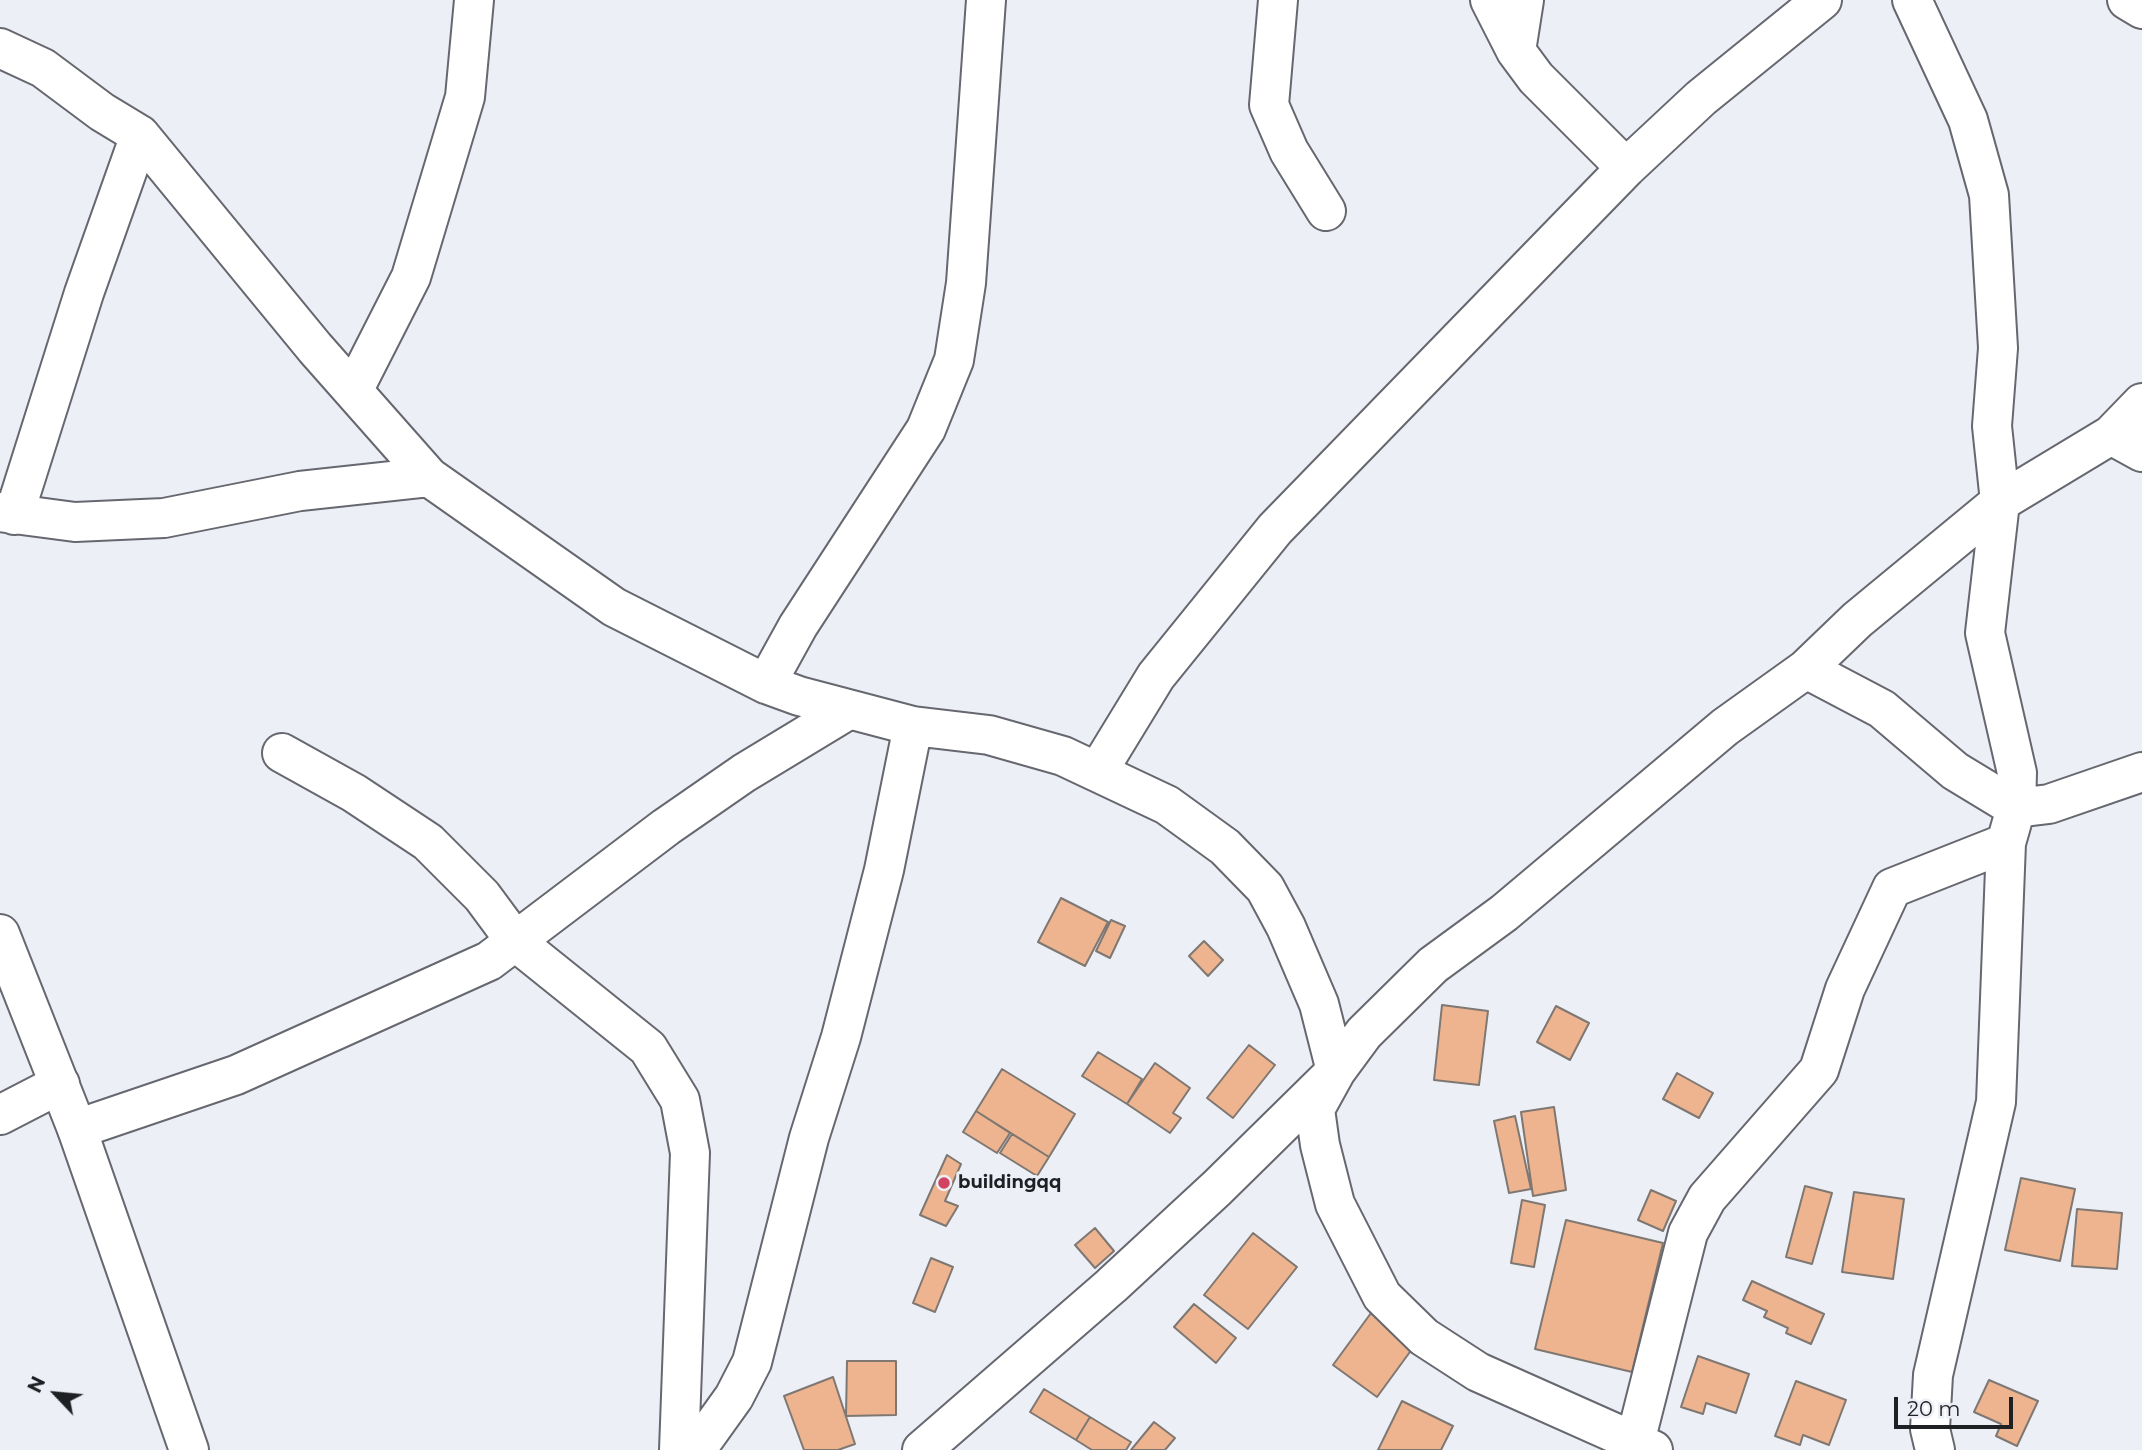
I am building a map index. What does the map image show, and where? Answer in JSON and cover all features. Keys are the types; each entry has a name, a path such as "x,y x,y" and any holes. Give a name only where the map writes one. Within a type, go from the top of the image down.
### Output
{"street":[{"path":"353,391 411,276 465,97 474,0"},
{"path":"766,684 798,626 926,429 954,360 966,283 986,0"},
{"path":"1278,0 1269,105 1289,151 1326,211"},
{"path":"1489,0 1516,51 1536,78 1626,168"},
{"path":"1516,51 1524,0"},
{"path":"1098,771 1156,677 1275,529 1626,168 1701,98 1822,0"},
{"path":"1912,0 1968,120 1989,195 1998,348 1992,426 2000,502 1985,633 2017,773 2011,825 1996,1102 1933,1376 1930,1429 1935,1450"},
{"path":"2127,0 2142,9"},
{"path":"0,48 43,68 102,112 140,135 353,391 429,477 614,607 766,684 848,710 913,726 989,735 1063,756 1167,805 1225,847 1265,888 1286,926 1319,1003 1336,1071"},
{"path":"140,135 7,513 75,522 164,518 300,491 429,477"},
{"path":"2142,403 2127,443 2000,502 1857,620 1806,669 1725,727 1504,913 1433,965 1364,1033 1336,1071 1315,1109 1320,1145 1335,1204 1382,1296 1424,1337 1478,1372 1640,1447 1665,1311 1688,1233 1707,1198 1819,1070 1845,989 1892,888 2049,804 2142,772"},
{"path":"1806,669 1882,709 1955,771 2011,825"},
{"path":"77,1129 236,1075 489,961 677,819 744,773 848,710"},
{"path":"696,1450 734,1397 752,1362 809,1138 841,1037 884,870 913,726"},
{"path":"282,753 354,793 428,842 482,896 516,942 648,1048 680,1100 690,1153 679,1450"},
{"path":"0,934 77,1129 189,1450"},
{"path":"922,1450 1111,1286 1336,1071"},
{"path":"0,1115 60,1084"}],"building":[{"path":"1061,898 1108,922 1085,966 1038,942"},
{"path":"1111,920 1125,926 1110,958 1096,951"},
{"path":"1204,941 1223,960 1208,976 1189,956"},
{"path":"1442,1005 1488,1011 1479,1085 1434,1080"},
{"path":"1556,1006 1589,1023 1570,1060 1537,1042"},
{"path":"1249,1045 1275,1065 1233,1118 1207,1098"},
{"path":"1098,1052 1142,1079 1127,1104 1082,1076"},
{"path":"1155,1063 1190,1088 1173,1113 1181,1118 1170,1133 1127,1104"},
{"path":"1002,1069 1075,1114 1049,1157 976,1111"},
{"path":"1677,1073 1713,1093 1699,1118 1663,1099"},
{"path":"1554,1107 1566,1190 1533,1196 1521,1112"},
{"path":"976,1111 1010,1133 997,1153 963,1132"},
{"path":"1515,1116 1531,1189 1509,1193 1494,1121"},
{"path":"1012,1134 1049,1157 1037,1176 1000,1153"},
{"name":"buildingqq","path":"947,1155 961,1164 945,1201 958,1206 946,1226 920,1215"},
{"path":"2021,1178 2075,1189 2060,1261 2005,1250"},
{"path":"1805,1186 1832,1193 1812,1264 1786,1257"},
{"path":"1651,1190 1676,1201 1663,1231 1638,1220"},
{"path":"1854,1192 1904,1199 1893,1279 1842,1272"},
{"path":"1522,1200 1545,1205 1534,1267 1511,1263"},
{"path":"2077,1209 2122,1213 2117,1269 2072,1266"},
{"path":"1566,1220 1663,1243 1632,1372 1535,1349"},
{"path":"1095,1228 1114,1251 1095,1268 1075,1245"},
{"path":"1253,1233 1297,1267 1248,1329 1204,1295"},
{"path":"931,1258 953,1267 935,1312 913,1303"},
{"path":"1752,1281 1824,1314 1811,1344 1786,1333 1788,1328 1764,1317 1767,1311 1743,1300"},
{"path":"1194,1304 1236,1338 1216,1363 1174,1327"},
{"path":"1371,1313 1415,1345 1377,1397 1333,1365"},
{"path":"1698,1356 1749,1374 1736,1413 1706,1403 1703,1414 1681,1407"},
{"path":"847,1361 896,1361 896,1415 846,1416"},
{"path":"833,1377 855,1444 838,1450 804,1450 784,1396"},
{"path":"1989,1380 2038,1401 2017,1446 1996,1436 2001,1424 1974,1412"},
{"path":"1796,1381 1846,1400 1829,1445 1803,1435 1800,1445 1775,1436"},
{"path":"1044,1389 1090,1417 1076,1440 1030,1412"},
{"path":"1402,1401 1453,1426 1441,1450 1378,1450"},
{"path":"1090,1417 1131,1442 1126,1450 1092,1450 1076,1440"},
{"path":"1154,1422 1175,1438 1165,1450 1131,1450"}],"place":[{"name":"buildingqq","path":"944,1183"}]}
